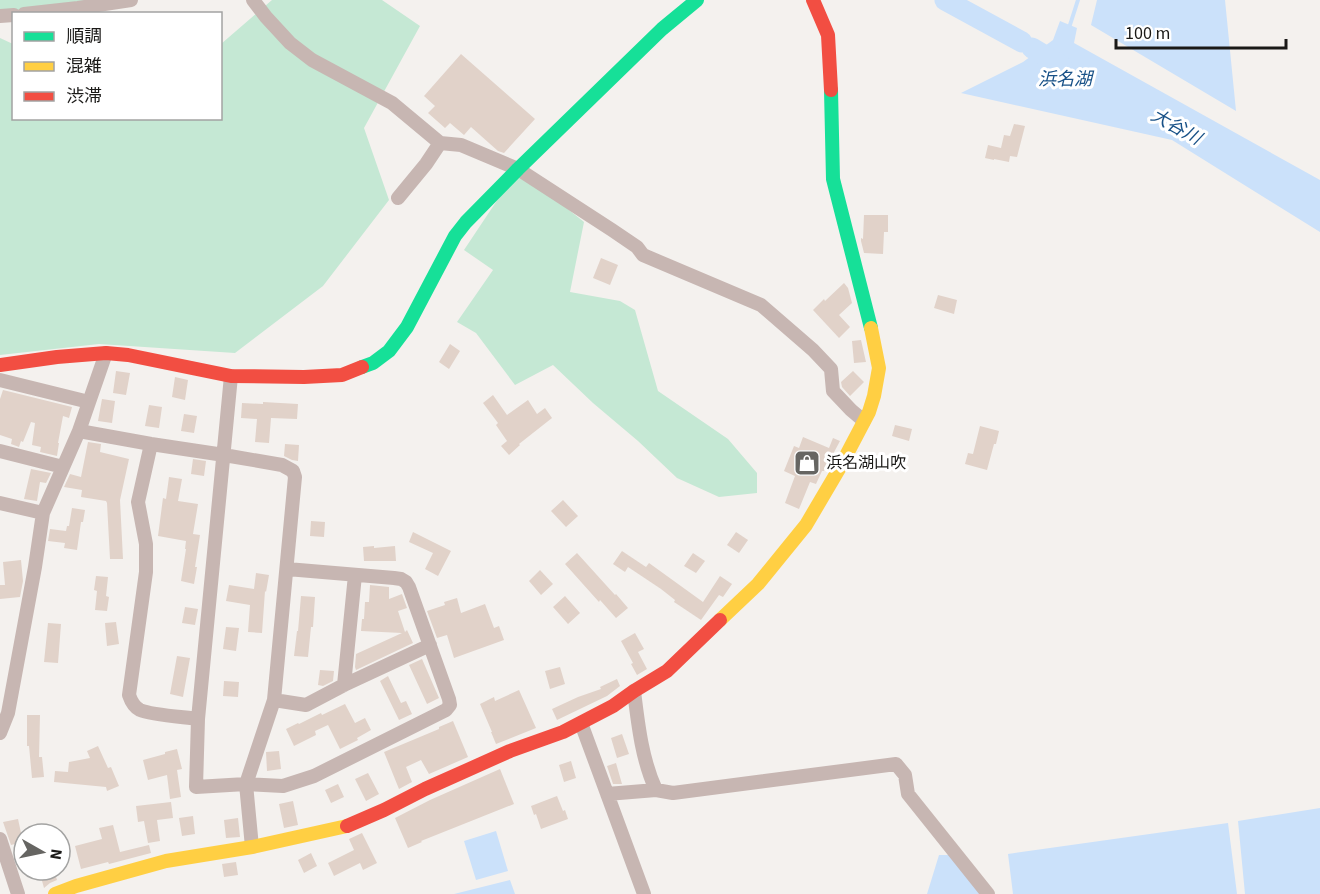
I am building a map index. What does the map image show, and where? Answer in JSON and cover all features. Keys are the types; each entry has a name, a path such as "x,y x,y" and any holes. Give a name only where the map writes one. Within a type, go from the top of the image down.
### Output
{"street":[{"path":"42,12 131,0"},
{"path":"253,0 290,43 312,60 392,103 440,143 460,145 518,169 629,241 643,255 761,305 813,350 831,369 833,391 851,411 864,421"},
{"path":"0,365 106,353 128,355 231,376 304,377 342,375 373,363 389,351 407,327 455,236 466,222 662,29 697,0"},
{"path":"55,894 166,861 252,847 345,827 500,756 564,732 613,706 667,670 758,584 806,525 839,469 874,396 879,368 833,179 828,35 813,0"},
{"path":"398,198 440,143"},
{"path":"0,733 8,713 43,513 79,430 106,353"},
{"path":"231,376 198,719 196,787 246,784 283,786 315,776 446,710 450,705 406,582 394,578 287,568"},
{"path":"0,380 89,402"},
{"path":"79,430 282,465 294,473 274,700 246,784 252,847"},
{"path":"151,444 138,502 146,544 146,572 129,695 131,702 138,709 146,712 198,719"},
{"path":"0,451 63,467"},
{"path":"0,503 43,513"},
{"path":"344,685 355,575"},
{"path":"274,700 306,705 430,645"},
{"path":"634,691 639,731 651,780 656,790"},
{"path":"581,723 644,894"},
{"path":"607,794 656,790 673,793 896,764 905,775 908,794 988,894"},
{"path":"0,839 18,894"}],"green space":[{"path":"0,0 114,0 28,12 12,12 12,14 0,16"},
{"path":"272,0 382,0 420,26 364,128 389,200 323,286 235,353 99,344 0,355 0,38 12,44 12,120 222,120 222,43"},
{"path":"518,169 584,222 570,292 620,301 635,310 658,391 728,439 757,473 757,493 719,497 677,478 553,365 515,385 476,333 457,322 493,270 464,250"}],"water":[{"path":"1097,0 1225,0 1236,111 1091,25"},
{"name":"浜名湖","path":"1060,21 1077,28 1074,43 1320,180 1320,232 1172,140 961,93 1023,62 1053,40"},
{"path":"1320,808 1320,894 1245,894 1238,821"},
{"path":"1228,823 1237,894 1013,894 1008,854"},
{"path":"496,831 508,871 476,880 464,841"},
{"path":"939,855 949,855 982,894 927,894"},
{"path":"510,880 515,894 454,894"}],"building":[{"path":"461,54 535,119 504,153 498,151 471,127 464,135 450,123 445,128 428,113 435,106 424,96"},
{"path":"1014,124 1025,126 1017,157 1010,156 1009,162 985,158 988,145 1001,148 1004,135 1010,136"},
{"path":"864,215 888,215 888,232 884,232 883,254 864,253 861,238 863,239"},
{"path":"601,258 618,265 610,285 593,278"},
{"path":"844,283 848,288 852,303 839,315 850,327 839,338 813,310"},
{"path":"938,295 957,300 954,314 934,308"},
{"path":"861,340 866,362 854,363 852,341"},
{"path":"450,344 460,351 449,369 439,362"},
{"path":"116,371 130,373 126,395 113,393"},
{"path":"853,371 864,382 850,396 842,387 841,382"},
{"path":"175,377 188,380 185,400 172,397"},
{"path":"3,390 72,407 69,418 63,416 57,456 40,452 41,447 32,445 35,423 31,422 19,447 11,444 12,439 0,435 0,399"},
{"path":"493,395 507,415 528,400 537,414 545,408 552,418 519,444 509,455 501,446 507,441 496,425 498,423 483,403"},
{"path":"102,399 115,401 112,423 98,421"},
{"path":"263,402 298,404 297,419 271,418 269,443 255,442 257,419 241,418 242,403 263,404"},
{"path":"149,405 162,407 159,428 145,426"},
{"path":"184,414 197,416 194,433 181,431"},
{"path":"895,425 912,429 909,441 892,436"},
{"path":"980,426 999,431 987,470 965,464 968,453 973,454"},
{"name":"浜名湖山吹","path":"803,437 829,448 833,438 840,441 816,484 810,482 799,509 785,503 795,476 784,471 794,446 799,448"},
{"path":"88,442 101,444 100,452 129,459 120,500 123,559 110,559 106,501 81,497 82,490 64,487 70,474 81,477"},
{"path":"285,444 299,445 298,461 284,456"},
{"path":"193,459 206,461 204,476 191,474"},
{"path":"31,469 51,473 46,483 40,482 37,501 24,499"},
{"path":"169,477 182,479 178,501 198,504 193,534 200,535 194,584 181,581 186,541 158,536 163,498 166,499"},
{"path":"563,500 578,516 566,527 551,511"},
{"path":"72,508 85,510 77,550 64,548 65,543 48,541 50,529 66,531"},
{"path":"311,521 325,522 324,537 310,536"},
{"path":"413,532 451,551 438,576 425,569 433,553 409,542"},
{"path":"736,532 748,540 739,553 727,545"},
{"path":"374,546 374,548 395,546 396,561 364,561 363,547"},
{"path":"622,551 646,567 649,563 703,602 720,576 732,584 723,597 719,595 701,620 628,567 625,572 613,564"},
{"path":"577,553 628,608 616,618 565,564"},
{"path":"693,553 705,561 696,573 684,566"},
{"path":"21,560 23,581 20,597 0,599 0,585 5,585 3,562"},
{"path":"540,570 553,584 541,595 529,581"},
{"path":"256,573 269,575 265,591 262,633 248,632 250,605 226,601 229,585 254,589"},
{"path":"96,576 108,577 107,611 95,610"},
{"path":"370,585 389,587 389,599 402,594 407,608 398,611 405,632 407,630 413,643 356,670 356,654 402,633 361,631 365,602 369,602"},
{"path":"301,596 315,597 308,657 294,656"},
{"path":"565,596 580,613 568,624 553,607"},
{"path":"457,598 461,613 485,604 494,628 499,626 504,640 454,658 447,635 437,638 427,611"},
{"path":"185,607 198,609 195,625 182,623"},
{"path":"116,622 119,644 107,646 105,623"},
{"path":"48,623 61,624 58,663 44,662"},
{"path":"226,627 239,628 236,651 223,649"},
{"path":"635,633 644,649 638,652 647,669 637,675 621,641"},
{"path":"177,656 190,658 183,697 170,694"},
{"path":"422,659 439,698 427,704 409,665"},
{"path":"560,667 565,684 550,689 545,671"},
{"path":"320,670 334,671 333,681 323,686 318,685"},
{"path":"388,676 401,703 406,701 412,714 399,720 380,681"},
{"path":"617,679 620,686 607,696 557,720 552,709 601,689 600,687"},
{"path":"224,681 239,682 238,697 223,696"},
{"path":"519,690 536,728 496,744 480,704 494,697 495,701"},
{"path":"345,704 355,723 365,718 371,730 340,749 328,725 315,731 316,735 294,746 286,729"},
{"path":"27,715 40,715 39,757 42,757 44,777 32,778 29,746 27,746"},
{"path":"453,721 468,757 429,774 421,760 406,767 412,782 399,789 384,752"},
{"path":"622,734 629,754 617,758 611,738"},
{"path":"98,746 119,786 107,791 106,787 54,782 55,771 68,772 69,762 90,758 87,751"},
{"path":"177,749 182,769 177,770 181,797 170,799 167,775 148,780 143,760"},
{"path":"279,751 281,769 267,771 266,752"},
{"path":"571,761 576,778 564,782 559,765"},
{"path":"616,763 622,784 613,784 607,766"},
{"path":"500,769 514,804 408,848 395,818"},
{"path":"368,773 379,794 366,801 355,779"},
{"path":"338,784 344,797 331,803 325,790"},
{"path":"557,796 568,819 541,829 531,806"},
{"path":"293,801 298,825 284,828 279,804"},
{"path":"171,802 173,818 157,820 160,841 148,843 144,821 138,822 136,806"},
{"path":"193,816 195,834 182,836 179,818"},
{"path":"238,818 240,837 226,838 224,820"},
{"path":"18,819 19,822 12,822 12,845 11,845 3,822"},
{"path":"113,825 120,852 149,845 151,853 81,869 75,846 102,839 99,828"},
{"path":"362,833 377,863 363,870 360,863 334,876 328,863 354,850 349,839"},
{"path":"311,853 317,866 304,873 298,860"},
{"path":"236,862 238,875 224,877 222,864"},
{"path":"42,882 52,882 50,883 44,888"}],"waterway":[{"name":"大谷川","path":"945,0 1022,42"},
{"path":"1069,28 1078,0"},
{"name":"大谷川","path":"1032,48 1062,66"}],"traffic: fast":[{"path":"362,367 373,363 389,351 407,327 455,236 466,222 662,29 697,0"},
{"path":"831,90 833,179 871,328"}],"traffic: slow":[{"path":"720,620 758,584 806,525 869,412 879,368 871,328"},
{"path":"55,894 166,861 252,847 347,826"}],"traffic: jam":[{"path":"813,0 828,35 831,90"},
{"path":"0,365 106,353 128,355 231,376 342,375 362,367"},
{"path":"347,826 510,751 563,732 613,706 667,671 720,620"}],"place":[{"name":"浜名湖山吹","path":"807,463"}]}
